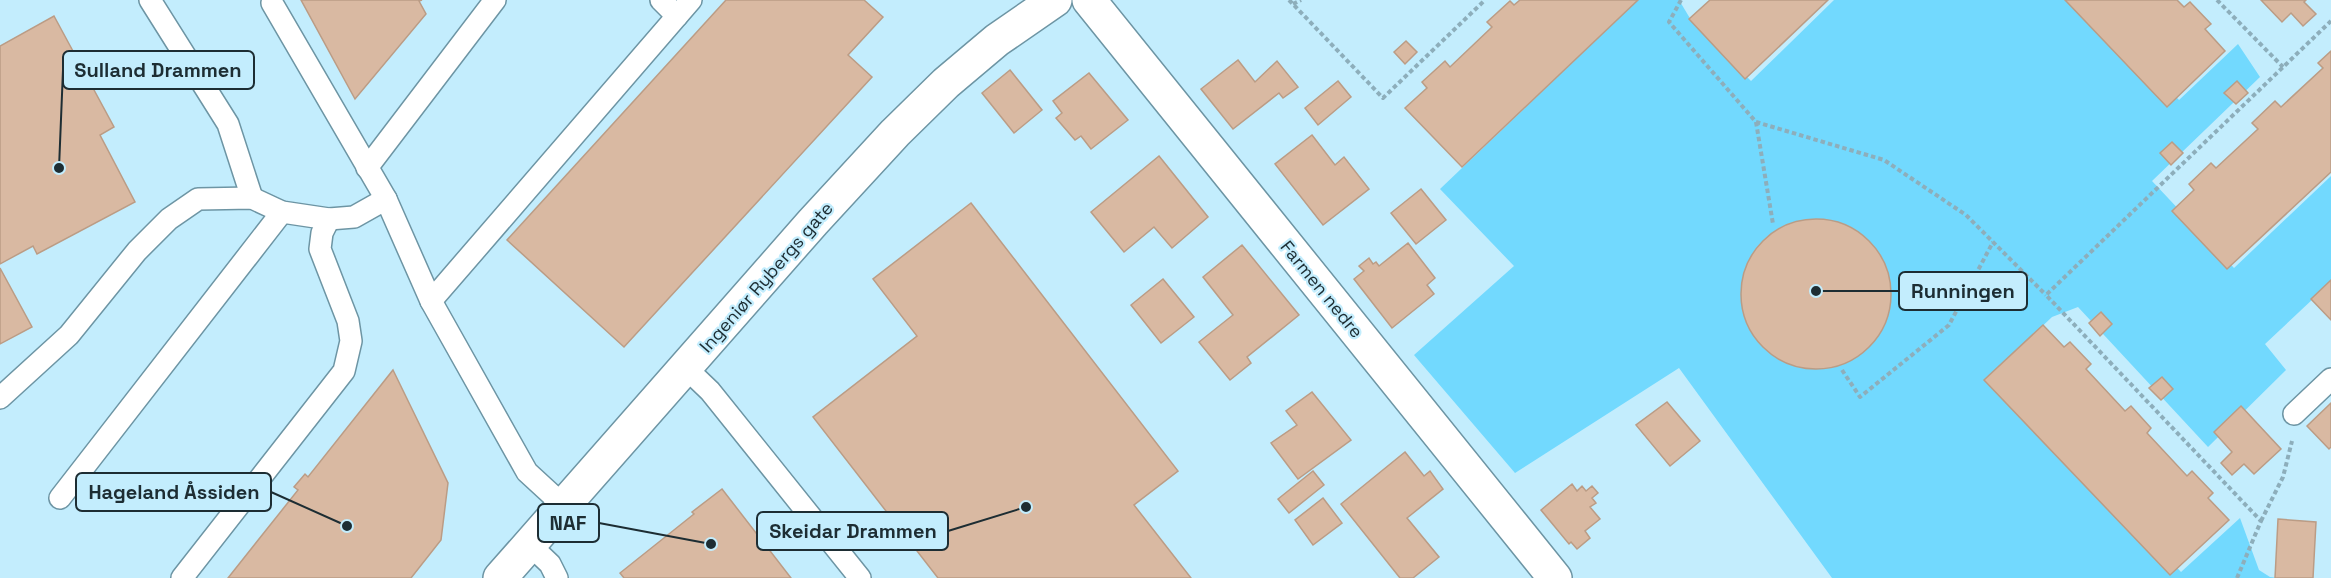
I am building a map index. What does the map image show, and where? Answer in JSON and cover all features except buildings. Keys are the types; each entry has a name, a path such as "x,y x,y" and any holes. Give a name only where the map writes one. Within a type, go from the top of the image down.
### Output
{"street":[{"name":"Ingeniør Rybergs gate","path":"500,578 813,222 895,133 946,82 997,40 1054,0"},
{"name":"Farmen nedre","path":"1089,0 1555,578"}],"lane":[{"path":"150,0 228,124 252,198"},
{"path":"367,168 495,0"},
{"path":"661,0 677,16"},
{"path":"431,301 691,0"},
{"path":"272,3 386,200 431,301 526,472 564,506"},
{"path":"0,399 69,335 137,251 169,219 198,199 252,198 282,212 329,219 354,217 386,200"},
{"path":"60,498 282,212"},
{"path":"182,578 344,371 351,340 348,321 320,249 322,233 329,219"},
{"path":"686,368 710,391 860,578"},
{"path":"2294,414 2331,379"},
{"path":"530,545 550,564 557,578"}],"path":[{"path":"1291,2 1301,0"},
{"path":"1291,2 1383,98 1485,0"},
{"path":"1681,0 1669,22 1756,122 1773,224"},
{"path":"2217,0 2283,67"},
{"path":"2046,295 2331,21"},
{"path":"1756,122 1884,160 1966,215 2046,295 2261,521"},
{"path":"1842,370 1860,397 1949,325 1993,242"},
{"path":"2237,578 2283,477 2289,456 2294,414"}],"shaded area":[{"path":"1638,0 1679,0 1691,20 1751,81 1834,0 2083,0 2179,100 2238,44 2260,77 2152,181 2234,268 2331,176 2331,282 2265,344 2286,370 2208,447 2078,307 2052,317 1994,372 2181,572 2240,518 2259,570 2270,577 2279,578 1832,578 1679,368 1515,473 1414,355 1514,266 1440,189"}],"place":[{"name":"Sulland Drammen","path":"59,168"},
{"name":"Runningen","path":"1816,291"},
{"name":"Skeidar Drammen","path":"1026,507"},
{"name":"Hageland Åssiden","path":"347,526"},
{"name":"NAF","path":"711,544"}]}
